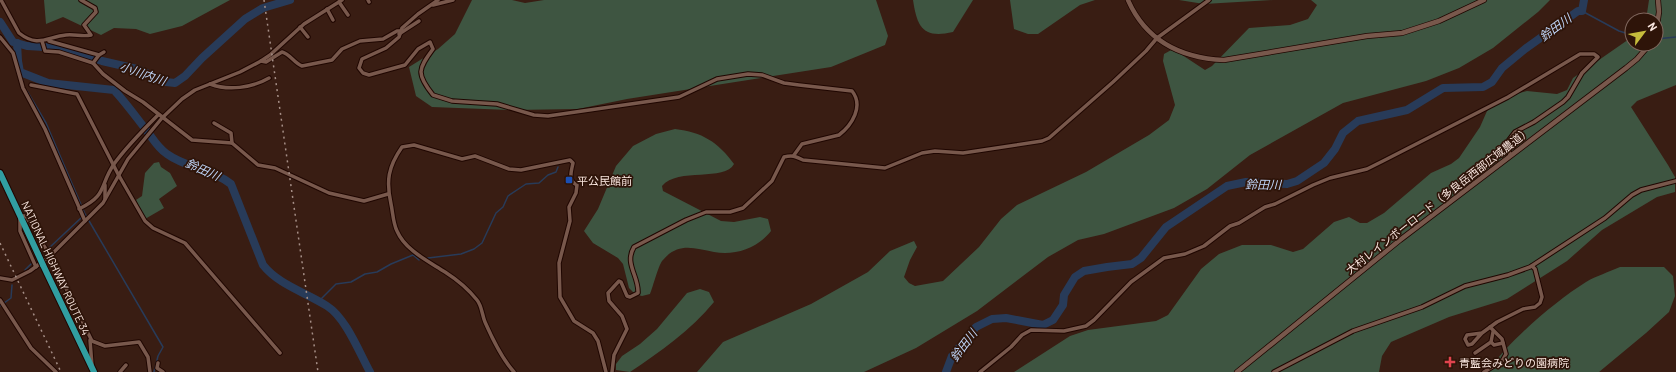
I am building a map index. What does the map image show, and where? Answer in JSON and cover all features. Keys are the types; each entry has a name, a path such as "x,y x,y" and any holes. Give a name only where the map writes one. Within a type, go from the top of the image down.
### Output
{"highway":[{"name":"NATIONAL HIGHWAY ROUTE 34","path":"0,173 93,370"}],"street":[{"path":"1,0 4,9 19,33 23,36 42,41 49,41 99,55"},
{"path":"49,41 51,38 66,35 91,35 84,24 96,12 95,8 81,0"},
{"path":"438,0 418,14 400,33 399,37 386,48 362,59 359,68 364,73 369,75 405,65 418,50 430,42 433,50 421,66 421,76 433,95 452,101 497,104 534,115 548,116 679,97 718,79 748,74 762,75 784,83 852,91 856,96 858,107 856,114 842,132 839,135 802,144 794,155"},
{"path":"432,5 453,0"},
{"path":"1128,0 1141,22 1157,38 1169,47 1182,53 1203,59 1224,60 1367,36 1402,33 1439,21 1484,0"},
{"path":"612,372 614,355 627,329 622,316 608,301 608,293 618,281 621,282 627,296 630,297 638,293 630,261 631,252 634,247 686,220 706,212 730,212 743,208 772,181 784,157 794,155 803,160 885,168 922,153 935,151 963,153 1042,141 1049,138 1113,82 1146,51 1157,38 1209,0"},
{"path":"1658,0 1659,12"},
{"path":"0,278 12,280 36,267 50,256 104,200 118,174 141,142 162,118 182,99 210,84 261,61 287,40 300,27 341,1 348,15"},
{"path":"327,9 333,20"},
{"path":"261,61 266,62 282,52 286,53 298,65 302,66 332,60 349,45 360,41 383,39 397,31 400,33 420,21"},
{"path":"300,27 308,36"},
{"path":"0,37 13,53 23,88 45,129 85,220"},
{"path":"287,40 290,44"},
{"path":"42,41 45,51 59,52 94,62 103,74 143,102 192,140 232,143 258,165 275,168 328,193 364,201 388,194"},
{"path":"94,62 99,55 104,52"},
{"name":"大村レインボーロード（多良岳西部広域農道）","path":"1237,372 1400,240 1626,68 1643,52"},
{"path":"980,372 1011,347 1022,335 1031,330 1064,331 1090,323 1131,282 1164,258 1186,254 1204,246 1230,226 1239,223 1265,207 1275,204 1313,185 1336,176 1367,168 1383,161 1508,97 1580,54 1594,54 1598,57 1582,73 1568,97 1534,122 1515,132 1509,140 1508,146 1510,155"},
{"path":"210,84 229,88 262,82 269,78"},
{"path":"32,85 77,94 113,165 145,221 153,228 185,243 280,353"},
{"path":"80,209 92,203 98,197 113,165 158,115"},
{"path":"214,123 231,134 232,143"},
{"path":"514,372 501,355 487,326 481,305 477,299 445,272 428,263 400,237 396,230 388,194 391,164 402,147 414,145 462,159 475,156 509,169 521,170 570,160 573,163 570,179 577,185 576,193 569,207 570,221 559,263 560,297 574,321 593,333 598,341 606,372"},
{"path":"1274,372 1353,331 1422,307 1465,286 1508,275 1532,266 1605,218 1632,195 1641,190 1676,181"},
{"path":"104,200 105,184"},
{"path":"36,267 20,231 20,216 26,216 50,256 92,341 104,346 139,342 148,358 150,372"},
{"path":"1482,332 1472,344 1468,345 1465,339 1467,336 1482,332 1523,309 1535,307 1540,303 1542,297 1535,269 1532,266"},
{"path":"0,301 31,348 56,372"},
{"path":"1484,372 1502,361 1507,351 1502,339 1493,332 1490,327"},
{"path":"1493,332 1493,345"},
{"path":"90,337 93,370"},
{"path":"1475,352 1503,343"},
{"path":"158,363 157,368 163,372"},
{"path":"120,372 126,365"}],"green space":[{"path":"44,0 230,0 182,26 150,34 136,29 114,28 101,35 63,17 46,24"},
{"path":"472,0 512,0 525,3 544,0 876,0 888,36 885,45 831,67 627,99 578,109 513,110 432,107 416,96 409,67 438,49 455,34"},
{"path":"913,0 973,0 953,32 935,34 923,29 917,17"},
{"path":"1010,0 1095,0 1080,5 1038,34 1028,34 1014,29"},
{"path":"1179,0 1273,0 1204,4"},
{"path":"1311,0 1550,0 1538,12 1493,48 1459,68 1426,81 1343,103 1250,155 1207,189 1174,208 1104,234 1078,240 1048,257 977,311 916,348 864,372 697,372 723,342 811,304 868,272 890,251 914,241 917,247 910,260 904,277 909,283 915,286 943,281 979,247 1001,219 1017,205 1086,172 1149,135 1169,120 1175,105 1163,61 1164,54 1173,49 1205,70 1212,66 1249,28 1290,25 1308,19 1317,5"},
{"path":"1649,0 1676,0 1676,85 1637,101 1631,107 1675,177 1675,192 1657,197 1602,230 1567,261 1507,299 1449,317 1391,342 1382,356 1379,372 1014,372 1070,336 1088,330 1156,321 1168,315 1201,269 1219,254 1242,245 1271,245 1293,252 1303,249 1334,222 1349,217 1360,223 1367,223 1384,213 1431,173 1451,164 1459,158 1480,127 1487,111 1504,97 1527,91 1557,94 1567,90 1573,78 1624,43 1624,52 1664,52 1664,12 1647,12"},
{"path":"675,129 685,130 709,139 728,156 734,164 729,169 721,172 689,175 669,180 662,186 663,191 721,221 734,222 760,217 768,219 771,231 760,242 738,252 722,253 693,248 674,251 661,262 650,294 642,296 635,294 629,288 623,264 618,258 593,243 584,231 598,209 616,166 633,146 656,134"},
{"path":"159,162 161,167 170,173 177,186 159,199 164,208 145,219 136,200 142,196 145,173 154,163"},
{"path":"1620,267 1664,267 1673,276 1675,296 1669,312 1599,372 1487,372 1507,348 1546,311 1573,290 1598,276"},
{"path":"700,289 709,292 714,302 695,322 664,348 630,372 616,370 616,364 622,356 640,344 657,329 687,293"}],"waterway":[{"name":"小川内川","path":"0,22 13,42 27,46 61,48 102,61 137,69 166,82 175,83 185,76 202,58 245,19 263,8 290,0"},
{"name":"鈴田川","path":"946,372 952,356 976,327 992,319 1006,318 1043,325 1053,320 1063,305 1064,295 1075,277 1084,271 1132,264 1141,258 1166,227 1227,186 1246,182 1287,184 1297,181 1324,163 1335,149 1343,133 1358,121 1407,110 1443,88 1483,87 1492,82 1502,68 1525,49 1578,11 1582,11 1584,0"},
{"path":"1582,11 1624,33"},
{"path":"1664,38 1676,37"},
{"name":"鈴田川","path":"17,43 20,72 48,83 114,90 164,152 174,159 216,175 231,184 263,265 269,272 284,283 319,301 334,311 352,336 370,372"},
{"path":"20,72 23,82"},
{"path":"27,91 46,123 85,214 163,347 158,356 154,372"},
{"path":"428,258 461,254 474,249 482,243 496,213 503,207 508,196 526,184 539,183 548,175 556,172 558,167"},
{"path":"49,248 82,217"},
{"path":"319,301 336,284 351,282 365,274 377,272 391,264 413,255 419,260"},
{"path":"25,270 31,264"},
{"path":"0,306 11,298 12,285"}],"railway":[{"path":"264,0 318,372"},
{"path":"0,243 61,372"}],"place":[{"name":"平公民館前","path":"569,180"},
{"name":"青藍会みどりの園病院","path":"1450,362"}]}
